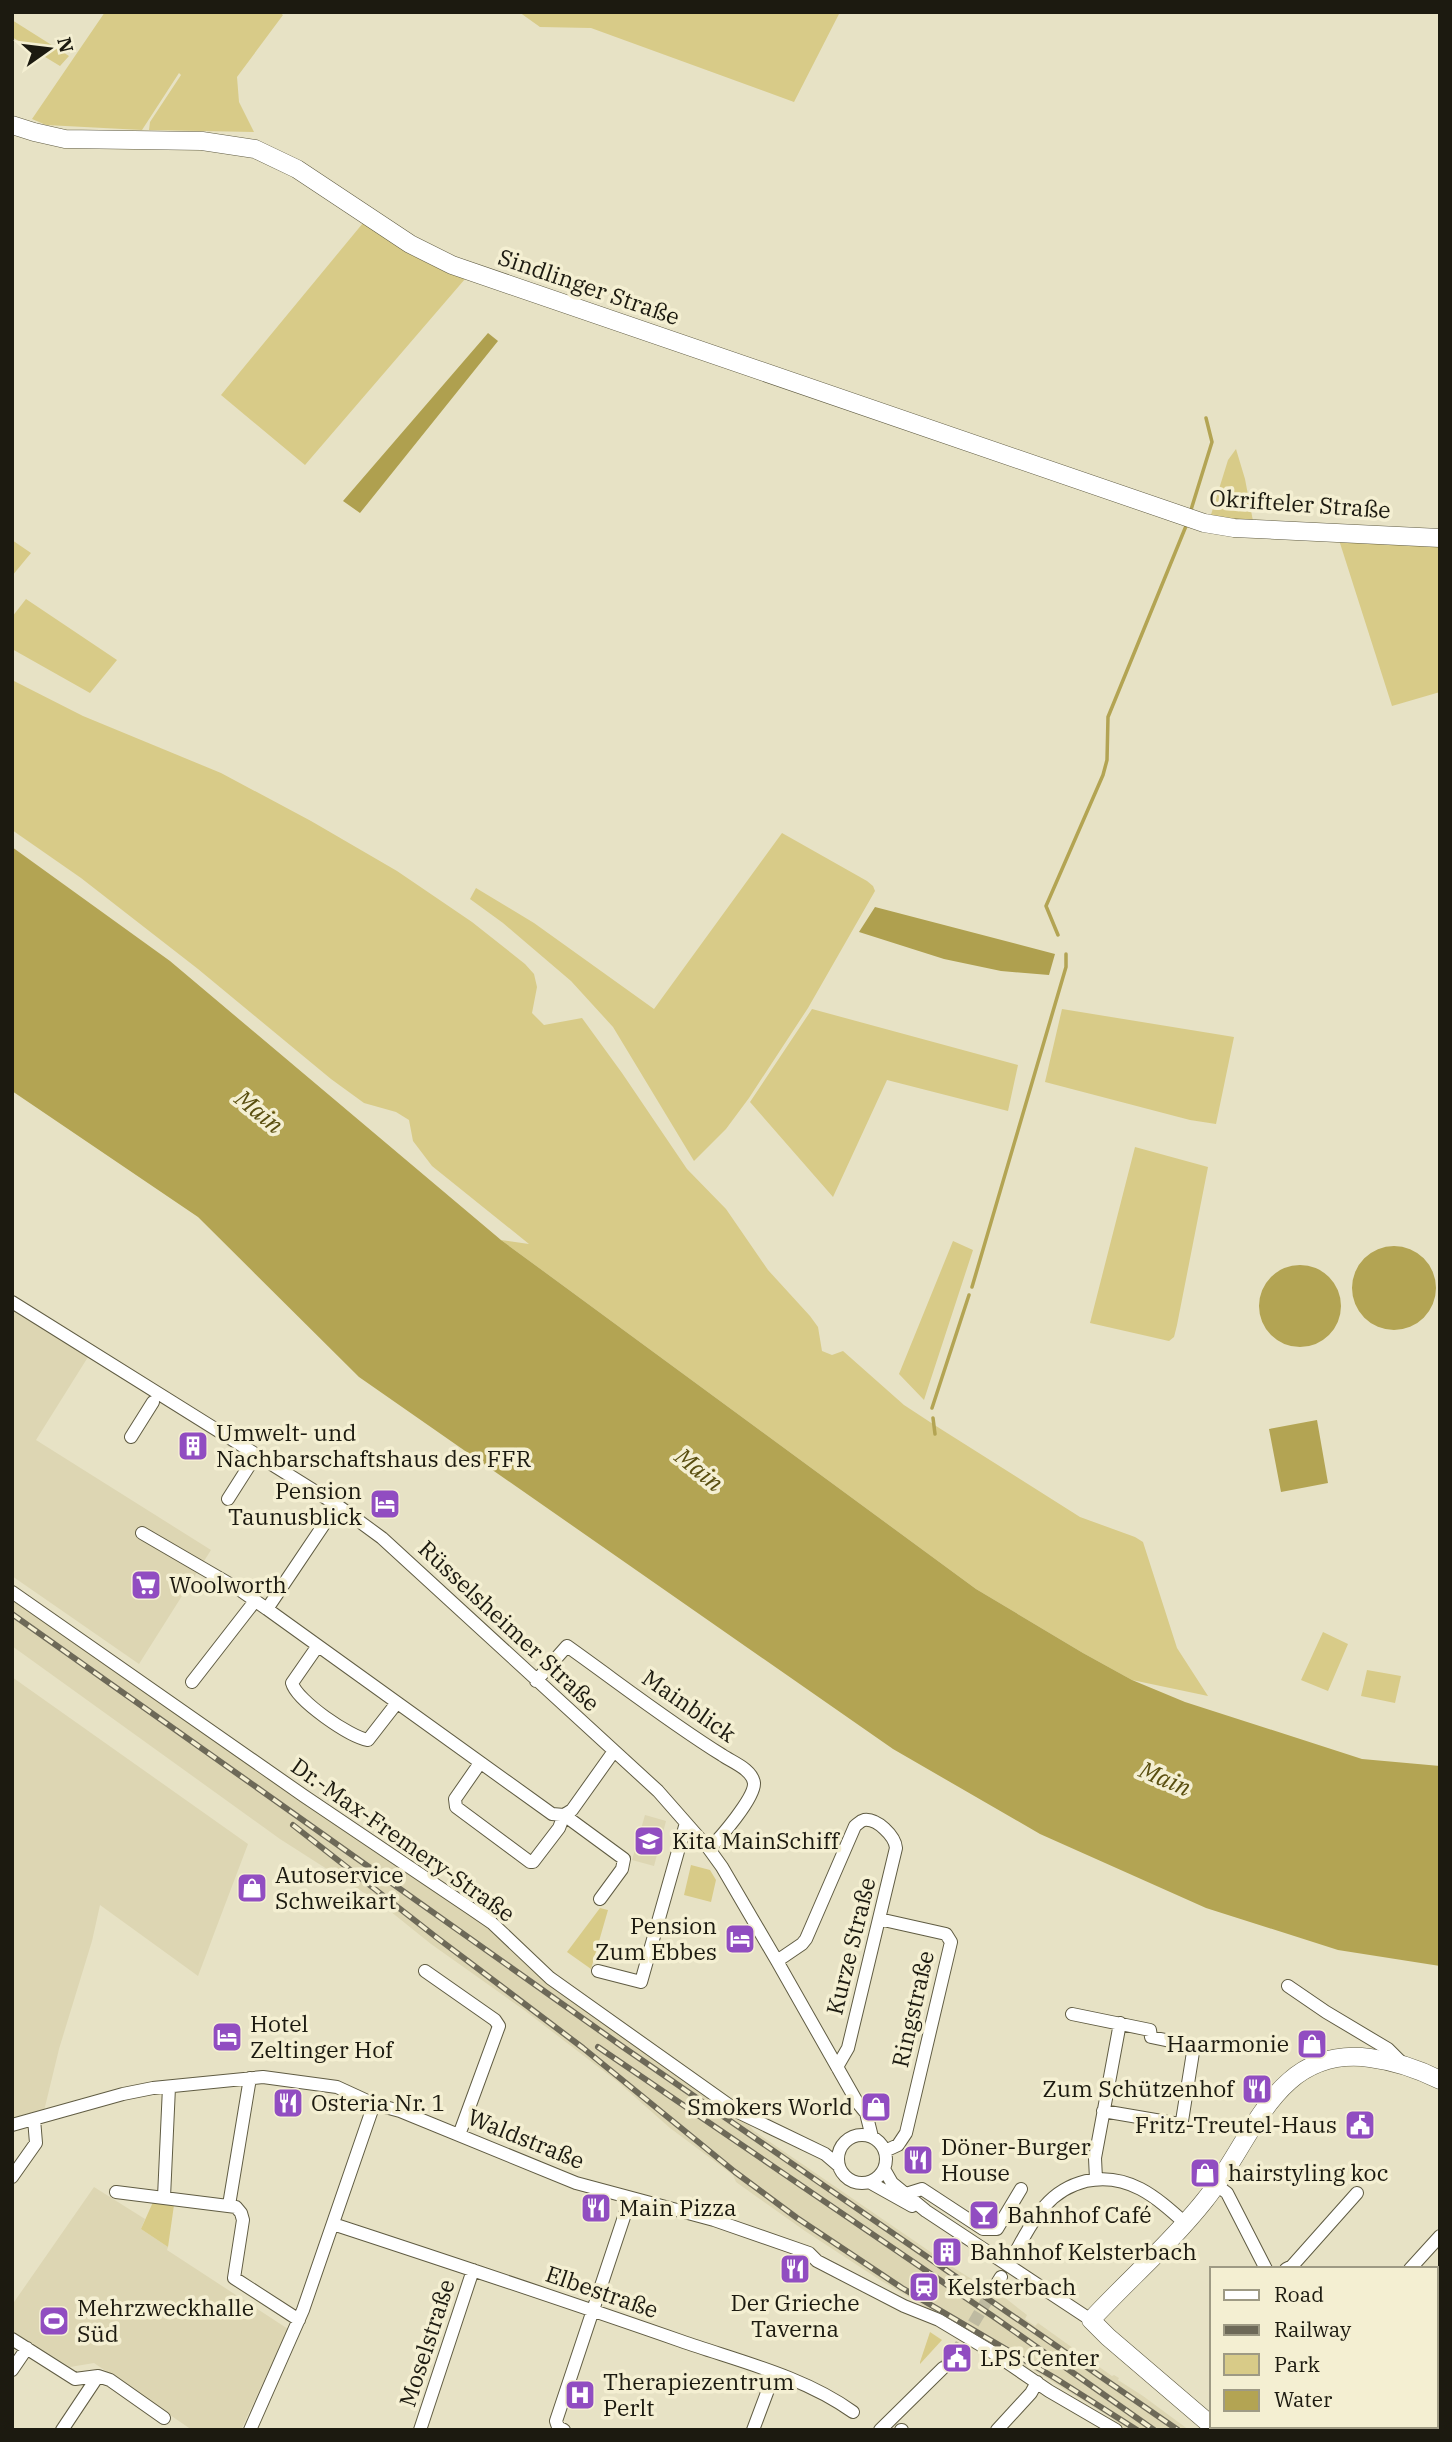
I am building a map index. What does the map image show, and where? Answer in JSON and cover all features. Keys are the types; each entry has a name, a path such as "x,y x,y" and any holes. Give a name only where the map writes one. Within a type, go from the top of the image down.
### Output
{"street":[{"name":"Sindlinger Straße","path":"12,125 65,139 202,141 255,149 297,169 410,244 452,265 1159,509"},
{"name":"Okrifteler Straße","path":"1159,509 1204,523 1234,528 1440,538"},
{"name":"Rüsselsheimer Straße","path":"12,1301 337,1505 382,1538 658,1791 722,1867 857,2102 866,2113 872,2137"},
{"path":"131,1437 153,1402"},
{"path":"228,1499 256,1455"},
{"path":"267,1609 337,1505"},
{"path":"142,1533 267,1609 552,1814 564,1815 624,1859 622,1869 600,1899"},
{"name":"Dr.-Max-Fremery-Straße","path":"12,1592 304,1796 492,1923 550,1978 740,2113 804,2143 832,2158 839,2166"},
{"path":"192,1682 255,1601"},
{"name":"Mainblick","path":"536,1681 567,1646 707,1746 750,1773 754,1784 751,1793 729,1826 709,1849"},
{"path":"317,1647 292,1683 298,1695 330,1720 359,1738 368,1740 396,1704"},
{"path":"480,1763 455,1799 456,1807 530,1863 559,1828 564,1815 572,1810 614,1751"},
{"name":"Kurze Straße","path":"777,1961 802,1944 855,1826 868,1819 891,1833 896,1840 896,1848 848,2048 837,2067"},
{"path":"598,1971 641,1982 686,1823"},
{"name":"Ringstraße","path":"879,1919 946,1934 951,1942 906,2133 898,2145 885,2151"},
{"path":"425,1970 495,2020 499,2026 459,2135"},
{"path":"1288,1986 1388,2049 1405,2066"},
{"path":"1072,2014 1150,2030 1152,2037 1194,2046 1182,2120 1179,2124 1103,2111"},
{"path":"1096,2179 1095,2158 1120,2024"},
{"path":"1091,2320 1206,2199 1260,2116 1287,2082 1305,2067 1320,2060 1348,2056 1381,2059 1423,2071 1440,2080"},
{"path":"229,2205 250,2078"},
{"name":"Waldstraße","path":"12,2125 123,2094 169,2087 250,2078 292,2079 337,2087 550,2174 630,2199 642,2199 715,2220 809,2253 817,2261 839,2273 904,2306 939,2320 1116,2430"},
{"path":"164,2197 169,2087"},
{"path":"857,2102 858,2132 841,2148 839,2166 848,2179 854,2182 875,2180 884,2169"},
{"path":"250,2430 299,2320 374,2104"},
{"path":"12,2177 36,2143 34,2119"},
{"path":"852,2137 872,2137 880,2142 885,2151 884,2169 892,2183 926,2211 1091,2320 1210,2424"},
{"name":"Dr.-Max-Fremery-Straße","path":"804,2143 841,2148"},
{"path":"1014,2255 1039,2213 1054,2197 1076,2184 1096,2179 1122,2180 1142,2189 1162,2202 1185,2223"},
{"path":"869,2182 926,2211"},
{"path":"1215,2184 1227,2193 1265,2267"},
{"path":"906,2194 922,2189 990,2231 997,2229 1021,2189"},
{"path":"116,2192 236,2207 242,2213 243,2220 233,2278 299,2320"},
{"path":"1290,2267 1357,2193"},
{"path":"564,2430 558,2427 556,2421 630,2199"},
{"name":"Elbestraße","path":"333,2224 593,2310 774,2374 830,2395 853,2412"},
{"path":"1412,2267 1440,2236"},
{"name":"Moselstraße","path":"420,2430 473,2270"},
{"path":"993,2290 1001,2277"},
{"path":"12,2339 75,2379 98,2376 110,2380 164,2418"},
{"path":"12,2370 27,2348"},
{"path":"880,2430 943,2368"},
{"path":"752,2430 774,2374"},
{"path":"62,2430 98,2376"},
{"path":"996,2430 1031,2393 1037,2382"}],"shaded area":[{"path":"488,333 498,341 360,513 343,501"},
{"path":"875,907 1055,954 1049,975 1001,971 944,959 859,932"},
{"path":"12,1310 88,1357 36,1440 211,1550 139,1664 12,1576"},
{"path":"12,1599 475,1917 558,1991 734,2118 749,2125 951,2266 973,2280 975,2277 1027,2315 1025,2319 1035,2326 1038,2323 1189,2430 1127,2430 1045,2377 880,2280 805,2231 736,2182 733,2175 670,2128 618,2082 524,2010 431,1944 380,1903 280,1839 12,1646"},
{"path":"12,1677 248,1844 198,1976 100,1905 44,2111 12,2120"},
{"name":"Kita MainSchiff","path":"645,1815 666,1821 654,1866 632,1860"},
{"path":"94,2187 145,2219 141,2229 168,2247 167,2250 288,2329 241,2430 192,2430 94,2363 70,2367 12,2331 12,2305"}],"green space":[{"path":"105,12 279,12 283,15 237,77 239,102 254,132 149,130 150,122 181,75 179,73 142,130 46,125 32,119"},
{"path":"519,12 840,12 794,102 591,28 540,27"},
{"path":"12,20 69,56 60,66 12,37"},
{"path":"363,223 465,279 305,465 221,395"},
{"path":"1236,449 1253,521 1210,518 1228,460"},
{"path":"12,540 31,553 12,576"},
{"path":"1339,540 1440,545 1440,692 1392,706"},
{"path":"26,599 117,660 90,693 12,649 12,617"},
{"path":"12,680 83,716 221,773 311,821 397,871 472,922 525,964 534,974 537,987 532,1013 544,1025 582,1018 687,1169 726,1209 768,1270 818,1327 822,1351 832,1355 843,1351 904,1405 936,1426 1080,1517 1143,1542 1177,1648 1208,1696 1132,1680 976,1589 501,1240 529,1244 432,1166 413,1141 409,1120 396,1112 364,1103 331,1079 198,969 81,878 12,830"},
{"path":"782,833 867,881 875,891 808,1008 749,1098 726,1129 694,1161 613,1027 571,981 503,923 470,899 476,888 534,923 654,1009"},
{"path":"812,1009 1018,1065 1008,1111 887,1080 833,1197 750,1102"},
{"path":"1062,1009 1234,1037 1216,1124 1190,1120 1045,1082"},
{"path":"1135,1147 1208,1167 1177,1325 1174,1337 1169,1341 1090,1323"},
{"path":"953,1241 973,1250 924,1400 899,1374"},
{"path":"1323,1632 1348,1644 1328,1691 1301,1680"},
{"path":"1367,1670 1401,1676 1395,1703 1361,1696"},
{"path":"691,1865 710,1870 716,1880 711,1902 684,1895"},
{"path":"600,1908 608,1910 591,1969 567,1952"},
{"path":"153,2202 174,2205 168,2247 141,2229"},
{"path":"930,2332 942,2340 920,2364 920,2362"}],"water":[{"name":"Main","path":"12,847 170,961 501,1240 976,1589 1132,1680 1185,1702 1362,1759 1440,1766 1440,1966 1338,1950 1206,1908 1040,1834 893,1749 359,1377 198,1217 12,1091"},
{"path":"1394,1246 1410,1249 1424,1258 1433,1272 1436,1288 1433,1304 1424,1318 1410,1327 1394,1330 1378,1327 1364,1318 1355,1304 1352,1288 1355,1272 1364,1258 1378,1249"},
{"path":"1300,1265 1316,1268 1329,1277 1338,1290 1341,1306 1338,1322 1329,1335 1316,1344 1300,1347 1284,1344 1271,1335 1262,1322 1259,1306 1262,1290 1271,1277 1284,1268"},
{"path":"1317,1420 1328,1483 1281,1492 1269,1429"}],"waterway":[{"path":"1190,513 1212,442 1206,418"},
{"path":"1058,935 1046,906 1103,775 1107,760 1108,717 1186,526"},
{"path":"972,1287 1066,967 1066,954"},
{"path":"932,1408 969,1295"},
{"path":"933,1418 935,1434"}],"tunnel":[{"path":"943,2368 960,2346 993,2290"}],"railway":[{"path":"12,1614 623,2047 1178,2430"},
{"path":"293,1825 583,2048 735,2172 797,2218 902,2288 1137,2430"},
{"path":"598,2047 994,2317 1154,2430"}],"place":[{"name":"Umwelt- und Nachbarschaftshaus des FFR","path":"193,1446"},
{"name":"Pension Taunusblick","path":"385,1504"},
{"name":"Woolworth","path":"146,1585"},
{"name":"Kita MainSchiff","path":"649,1841"},
{"name":"Autoservice Schweikart","path":"252,1888"},
{"name":"Pension Zum Ebbes","path":"740,1939"},
{"name":"Hotel Zeltinger Hof","path":"227,2037"},
{"name":"Haarmonie","path":"1312,2044"},
{"name":"Zum Schützenhof","path":"1257,2089"},
{"name":"Osteria Nr. 1","path":"288,2103"},
{"name":"Smokers World","path":"876,2107"},
{"name":"Fritz-Treutel-Haus","path":"1360,2125"},
{"name":"Döner-Burger House","path":"918,2160"},
{"name":"hairstyling koc","path":"1205,2173"},
{"name":"Main Pizza","path":"596,2208"},
{"name":"Bahnhof Café","path":"984,2215"},
{"name":"Bahnhof Kelsterbach","path":"947,2252"},
{"name":"Der Grieche Taverna","path":"795,2269"},
{"name":"Kelsterbach","path":"924,2287"},
{"name":"Mehrzweckhalle Süd","path":"54,2321"},
{"name":"LPS Center","path":"957,2358"},
{"name":"Therapiezentrum Perlt","path":"580,2395"}]}
